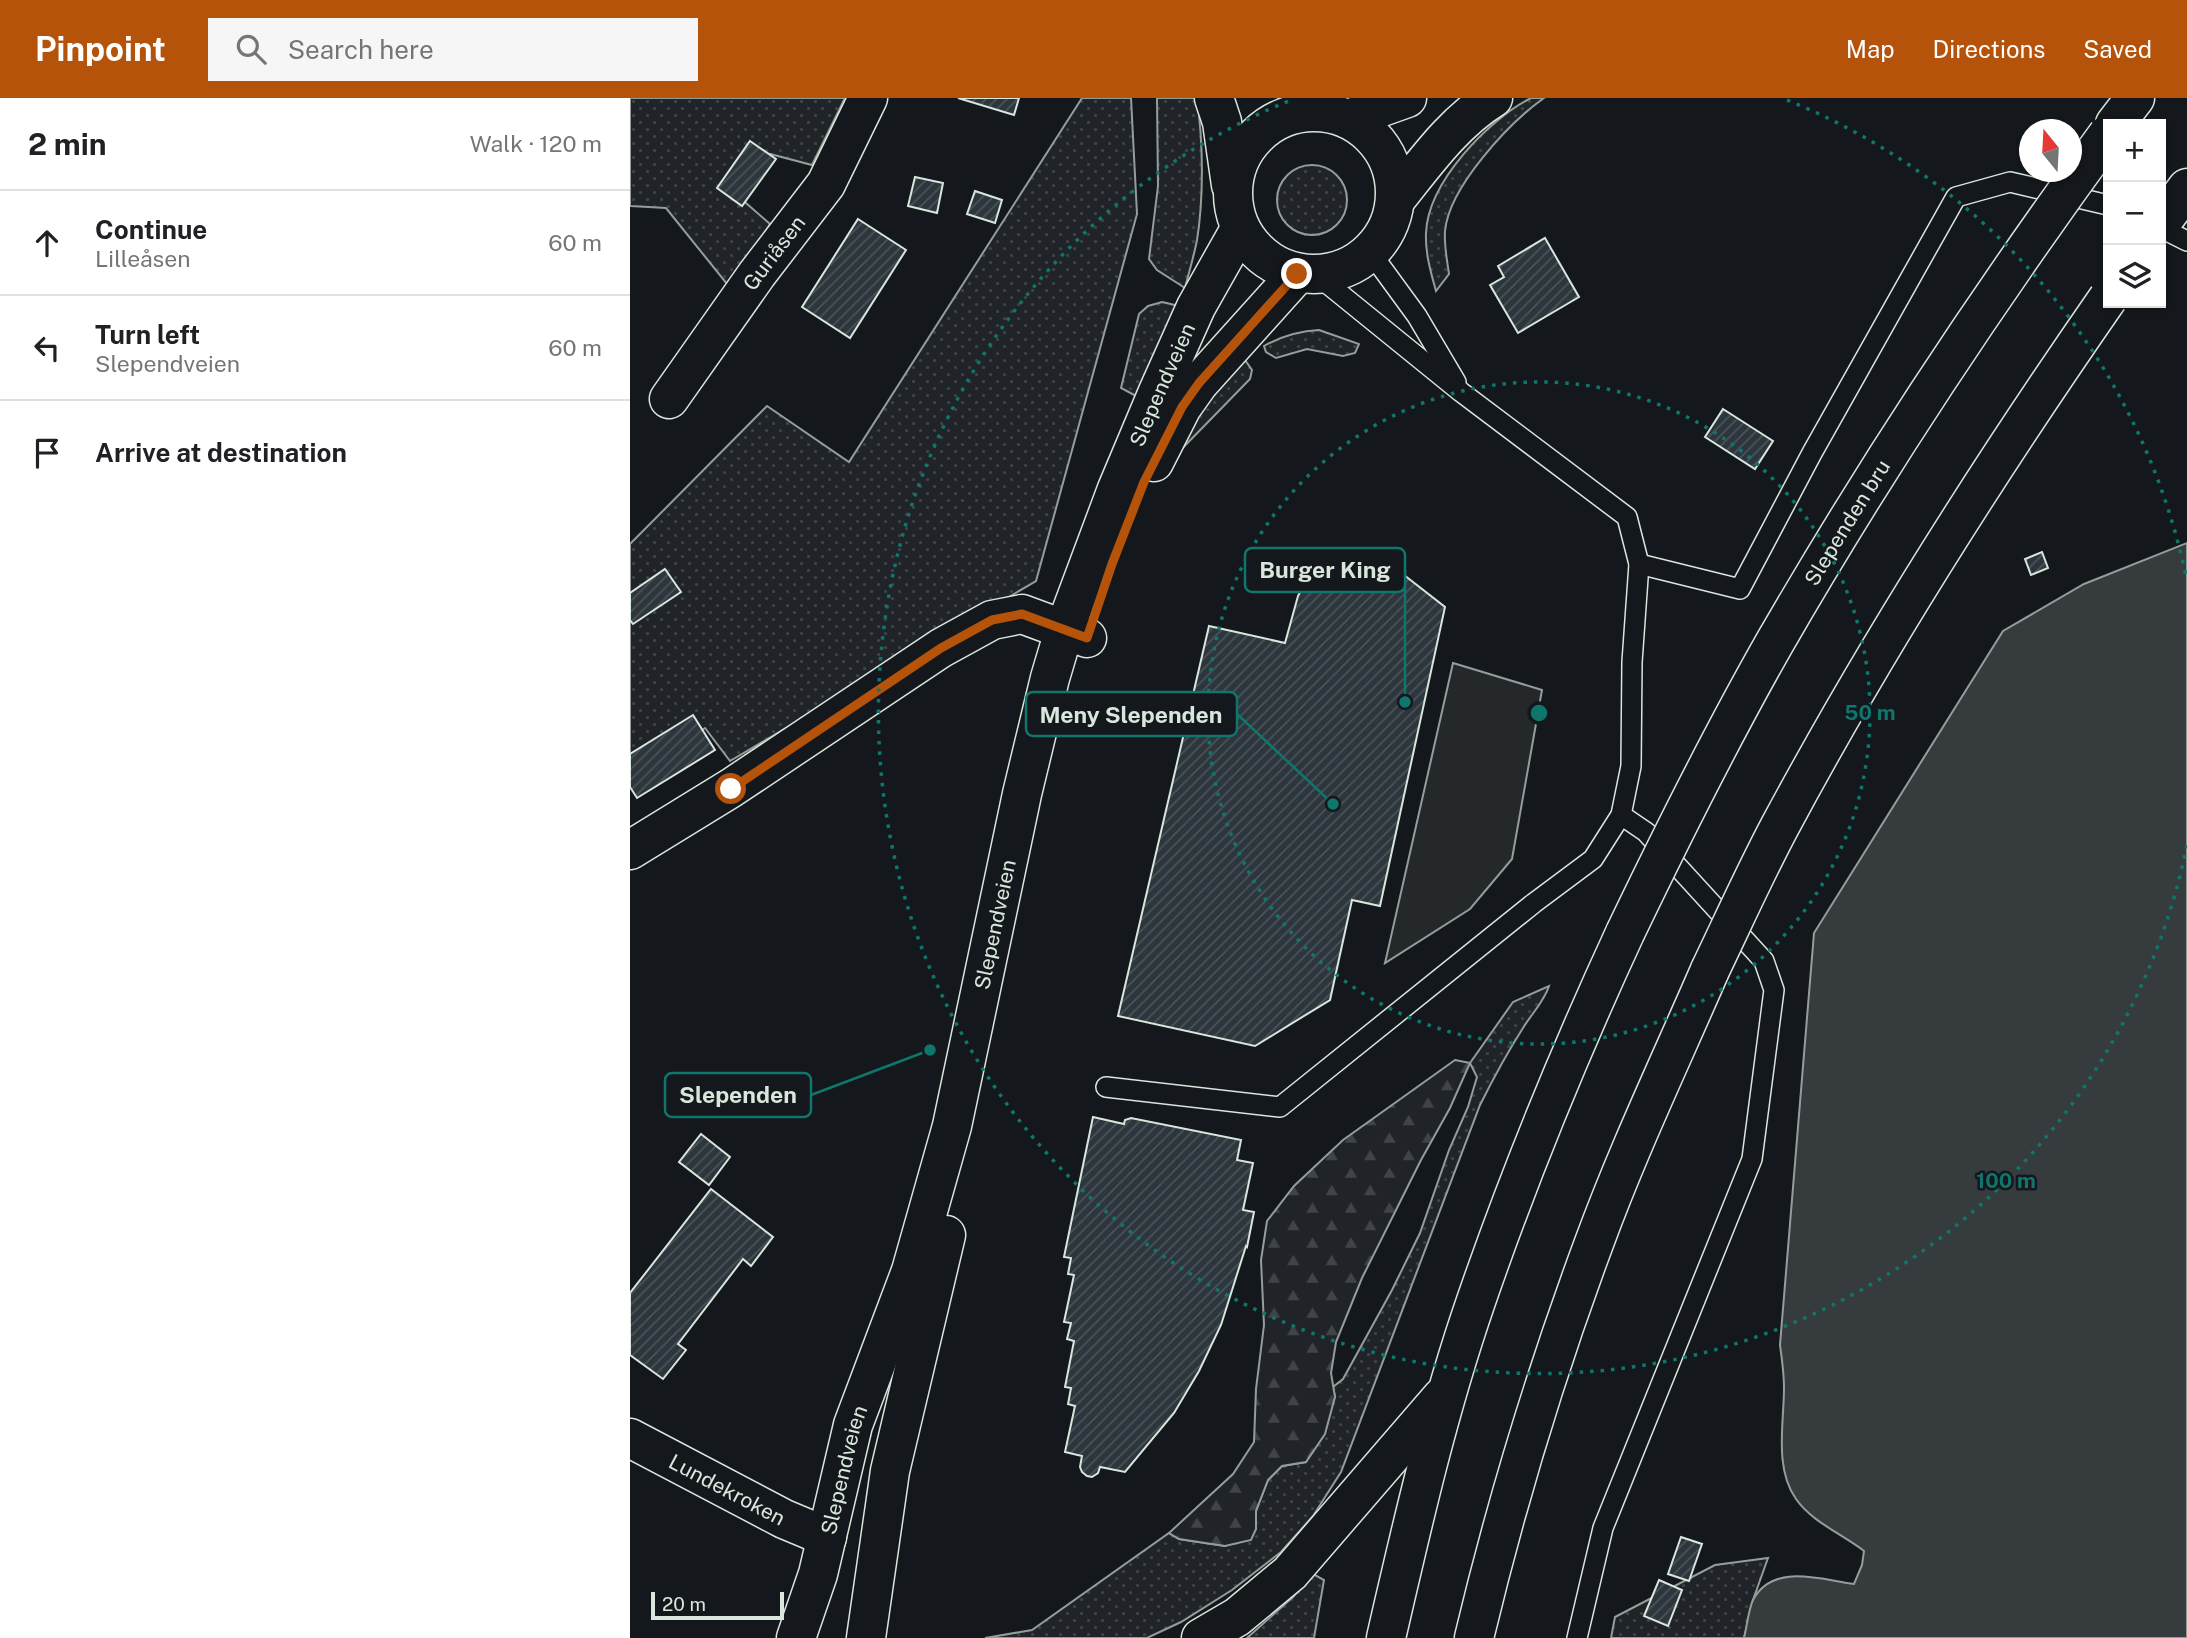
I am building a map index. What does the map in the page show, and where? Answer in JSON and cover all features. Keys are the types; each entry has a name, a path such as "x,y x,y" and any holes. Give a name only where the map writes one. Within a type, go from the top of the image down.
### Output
{"main road":[{"name":"Guriåsen","path":"669,400 757,274 826,184 868,98"},
{"path":"1214,98 1222,122 1240,229 1263,258 1308,275 1346,269 1371,253 1387,231 1396,199 1393,170 1382,147 1362,127 1322,109"},
{"path":"1232,192 1241,156 1255,136 1281,118 1322,109 1407,98"},
{"path":"1396,199 1441,142 1493,98"},
{"path":"2119,119 2135,98"},
{"name":"Slependen bru","path":"1386,1638 1424,1477 1475,1303 1528,1158 1625,933 1693,793 1775,642 1829,552 1952,357 2103,141"},
{"path":"2176,234 2187,188"},
{"name":"Slependveien","path":"866,1638 890,1471 969,1149 1053,761 1075,634 1117,489 1196,307 1240,229"},
{"name":"Slependveien","path":"796,1638 809,1604 827,1537 853,1425 911,1271 952,1126 1022,794 1050,678 1112,564 1144,482 1182,407 1199,383 1308,275"},
{"path":"1474,1638 1529,1431 1595,1240 1710,970 1778,828 1840,719 1943,545 2103,305"},
{"path":"630,850 731,789 941,648 992,620 1022,614 1075,634"},
{"path":"1200,1638 1237,1617 1290,1573 1450,1387"},
{"name":"Lundekroken","path":"630,1438 784,1518 827,1537"}],"lane":[{"path":"1639,564 1740,589 1812,453 1956,197 2010,182 2103,204"},
{"path":"1371,253 1417,316 1461,392"},
{"path":"1105,1087 1280,1107 1534,903 1593,859 1621,815 1632,766 1632,662 1639,564 1627,517 1308,275"},
{"path":"1577,1638 1603,1528 1752,1159 1774,990 1764,961 1646,832 1621,815"}],"green space":[{"path":"630,98 845,98 812,165 770,154 738,196 770,224 731,289 666,208 630,206"},
{"path":"1082,98 1131,98 1137,214 1036,581 730,761 705,728 630,779 630,544 767,406 849,462"},
{"path":"1157,98 1197,98 1201,132 1201,206 1197,240 1185,288 1157,270 1149,259 1158,186"},
{"path":"1531,98 1544,98 1498,139 1457,195 1445,231 1449,274 1436,291 1427,255 1426,233 1429,213 1437,193 1479,137 1514,108"},
{"path":"1312,165 1337,175 1347,200 1337,225 1312,235 1287,225 1277,200 1287,175"},
{"path":"1162,302 1179,306 1138,397 1121,388 1139,314 1148,306"},
{"path":"1319,330 1359,344 1355,353 1343,356 1307,349 1276,358 1266,352 1264,346 1277,339"},
{"path":"1245,360 1252,370 1250,379 1169,462 1193,416"},
{"path":"1549,986 1480,1105 1341,1472 1313,1516 1281,1552 1232,1590 1181,1622 1147,1638 985,1638 1032,1630 1169,1533 1179,1539 1225,1546 1256,1529 1256,1511 1268,1480 1282,1466 1306,1462 1335,1397 1333,1387 1343,1379 1420,1233 1477,1077 1470,1063 1513,1002"},
{"path":"1455,1060 1470,1063 1450,1108 1362,1278 1336,1342 1331,1373 1335,1397 1325,1434 1306,1462 1282,1466 1268,1480 1256,1511 1256,1529 1251,1540 1225,1546 1179,1539 1169,1533 1233,1474 1254,1442 1256,1389 1264,1325 1261,1260 1267,1221 1294,1186 1343,1140"},
{"path":"1768,1558 1753,1600 1744,1638 1611,1638 1615,1617 1715,1565"},
{"path":"1313,1574 1324,1580 1314,1638 1247,1638 1293,1597"}],"shaded area":[{"path":"2187,543 2187,1638 1744,1638 1751,1604 1762,1588 1785,1577 1799,1576 1854,1584 1862,1565 1864,1551 1803,1507 1789,1487 1783,1459 1784,1383 1780,1345 1814,933 2003,631 2084,584"},
{"path":"1453,663 1542,690 1512,859 1470,909 1385,963"}],"building":[{"path":"958,98 1019,98 1014,115"},
{"path":"750,141 776,159 742,206 717,188"},
{"path":"915,177 943,183 937,213 908,206"},
{"path":"975,191 1002,200 995,223 967,214"},
{"path":"858,219 906,250 850,338 802,307"},
{"path":"1545,238 1579,297 1518,333 1490,285 1504,277 1498,266"},
{"path":"1723,409 1773,441 1755,469 1705,437"},
{"path":"2042,552 2048,568 2031,575 2025,559"},
{"path":"1363,555 1376,557 1390,564 1445,607 1380,906 1352,900 1330,1000 1255,1046 1118,1016 1209,626 1285,643 1298,596 1305,582 1318,569 1335,560"},
{"path":"665,569 681,592 633,624 630,620 630,593"},
{"path":"693,715 715,750 637,798 630,787 630,754"},
{"path":"1093,1117 1124,1124 1125,1120 1131,1118 1241,1140 1237,1160 1253,1163 1243,1210 1254,1212 1247,1247 1221,1325 1199,1371 1174,1413 1125,1472 1100,1467 1098,1473 1092,1477 1082,1472 1082,1456 1065,1452 1075,1406 1068,1404 1071,1388 1065,1387 1074,1341 1067,1339 1071,1323 1064,1322 1074,1275 1068,1274 1071,1258 1064,1257"},
{"path":"701,1134 730,1157 709,1185 679,1162"},
{"path":"711,1189 773,1237 751,1266 743,1259 678,1344 686,1350 663,1379 630,1355 630,1293"},
{"path":"1681,1537 1702,1544 1689,1581 1668,1574"},
{"path":"1659,1580 1682,1590 1668,1626 1644,1616"}],"place":[{"name":"Burger King","path":"1405,702"},
{"name":"Meny Slependen","path":"1333,804"},
{"name":"Slependen","path":"930,1050"}],"route":[{"path":"731,789 941,648 992,620 1022,614 1087,638 1144,482 1182,407 1199,383 1297,274"}]}
